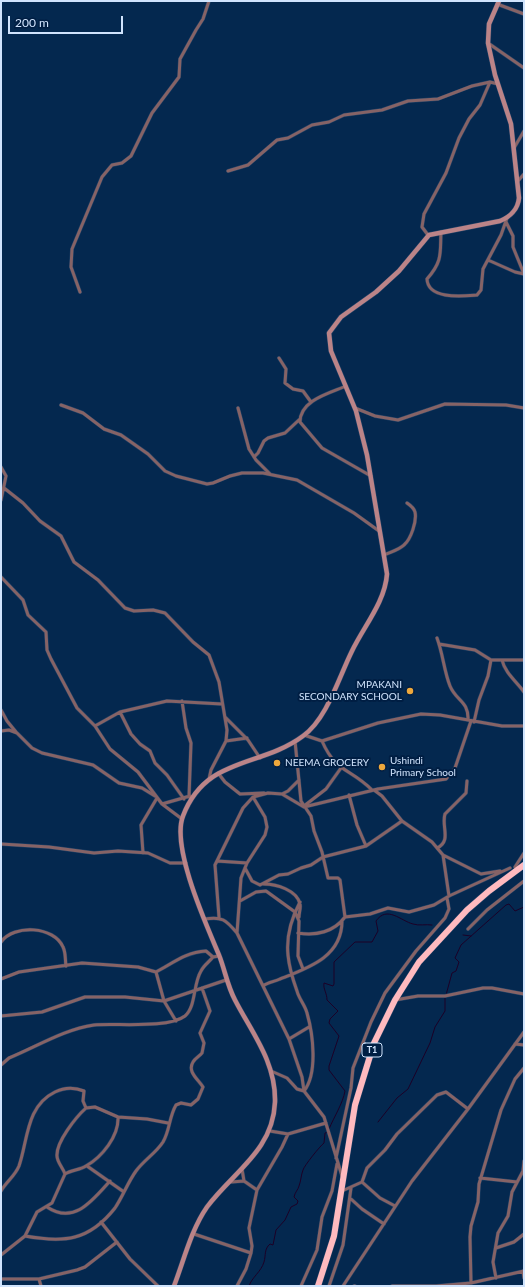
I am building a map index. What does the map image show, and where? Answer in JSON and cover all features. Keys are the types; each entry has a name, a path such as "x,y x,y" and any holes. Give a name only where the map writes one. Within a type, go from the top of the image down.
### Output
{"highway":[{"name":"T1","path":"318,1286 334,1236 342,1191 351,1122 374,1043 396,1000 419,962 451,926 489,891 524,866"}],"street":[{"path":"80,292 71,267 72,249 86,218 97,186 109,167 126,161 130,156 152,113 179,77 180,59 196,30 204,19 209,1"},
{"path":"174,1286 187,1248 208,1207 257,1152 270,1131 275,1101 271,1071 266,1055 234,999 226,980 186,863 180,832 182,819 192,796 209,779 218,773 240,763 260,758 304,736 323,711 352,650 383,592 387,574 371,476 355,408 330,347 329,333 334,325 350,309 376,292 395,275 428,236 441,232 493,223 508,217 515,210 518,203 518,182 511,124 491,61 488,44 489,24 498,3 524,14"},
{"path":"488,44 524,68"},
{"path":"228,171 248,165 277,140 288,138 312,125 329,122 346,115 382,110 408,101 438,99 472,86 490,82 498,84"},
{"path":"428,236 422,227 424,214 446,173 468,119 480,105 490,82"},
{"path":"514,148 524,131"},
{"path":"518,182 524,174"},
{"path":"441,232 441,253 435,268 426,280 440,294 448,296 478,294 483,269 501,235 508,217"},
{"path":"506,222 513,236 513,247 524,274"},
{"path":"488,260 515,272 524,274"},
{"path":"280,358 286,370 285,383 293,389 304,392 311,402"},
{"path":"254,456 258,453 264,441 268,438 283,434 300,420 306,406 311,402 346,386"},
{"path":"355,408 375,416 398,420 445,404 506,405 524,408"},
{"path":"61,405 83,413 104,429 124,437 148,454 165,471 176,476 207,484 242,473 272,475 303,483 354,513 379,531"},
{"path":"238,408 249,449 272,475"},
{"path":"300,420 303,426 322,448 371,476"},
{"path":"1,467 6,476 1,500"},
{"path":"4,488 23,503 46,526 61,536 74,562 98,580 124,608 134,611 162,611 179,625 193,642 211,658 219,682 227,730 226,741 211,770 209,779"},
{"path":"384,555 404,546 408,541 414,526 415,514 413,508 407,503"},
{"path":"1,577 23,600 28,616 46,632 47,650 77,708 94,726 110,749 138,772 162,804 182,819"},
{"path":"436,638 439,644 450,687 466,706 471,721"},
{"path":"439,644 475,650 491,660 524,660"},
{"path":"218,773 229,786 240,794 282,794 304,807 373,790 420,781 438,781 448,778 454,768 488,676 491,660"},
{"path":"502,660 505,671 517,682 524,692"},
{"path":"94,726 120,712 167,701 222,704"},
{"path":"182,701 186,728 191,743 192,796"},
{"path":"1,710 7,721 32,748 42,753 93,765 119,783 142,788 156,797"},
{"path":"120,712 131,734 140,744 150,751 154,763 167,775 184,799"},
{"path":"304,736 322,741 378,723 408,716 433,714 502,726 524,726"},
{"path":"224,715 247,738 260,758"},
{"path":"1,731 9,730 17,733"},
{"path":"226,741 247,738"},
{"path":"295,741 301,802 311,816 328,878 338,878 340,880 345,917 342,921 320,934 310,935 298,933"},
{"path":"322,741 330,758 341,768 359,778 382,796 402,821 429,840 443,855 481,874 524,866"},
{"path":"304,807 326,790 341,768"},
{"path":"282,794 288,791 299,780"},
{"path":"437,848 443,844 445,840 445,814 466,793 466,781"},
{"path":"219,917 215,870 217,861 243,808 253,797 268,793"},
{"path":"349,795 357,825 366,846"},
{"path":"162,804 192,796"},
{"path":"143,853 141,825 156,797"},
{"path":"237,933 237,913 240,902 239,886 247,863 265,834 267,827 265,817 253,797"},
{"path":"264,884 279,875 288,874 311,865 323,858 366,846 402,821"},
{"path":"1,844 49,846 94,853 118,851 143,853 152,854 170,863 186,863"},
{"path":"515,867 524,853"},
{"path":"336,1158 354,1068 371,1022 386,993 416,951 445,918 449,910 443,855"},
{"path":"217,861 247,863"},
{"path":"245,868 252,881 260,885 264,884 281,887 300,902"},
{"path":"345,917 370,914 388,908 409,912 434,905 510,868"},
{"path":"468,929 487,910 524,881"},
{"path":"240,902 256,892 266,891 295,912 298,918"},
{"path":"300,902 289,926 288,954 297,992 307,1013 314,1058 311,1079 304,1091"},
{"path":"300,902 298,918 298,956 303,969"},
{"path":"205,918 219,917 227,922 237,933 273,1003 289,1039 302,1077 304,1091 320,1110 326,1123 343,1178"},
{"path":"263,986 314,965 331,953 341,936 342,921"},
{"path":"1,942 18,932 27,930 42,931 57,940 64,948 66,966"},
{"path":"1,979 19,972 96,963 138,967 156,972 181,957 194,952 206,951 213,957"},
{"path":"1,1065 9,1058 80,1028 105,1025 130,1026 176,1020 188,1013 192,1006 193,992 201,970 213,957 219,956"},
{"path":"156,972 164,1001 176,1020"},
{"path":"1,1016 42,1012 79,997 125,997 164,1001 226,980"},
{"path":"25,1236 68,1239 83,1235 101,1222 115,1207 137,1170 163,1143 168,1122 176,1105 181,1103 188,1105 193,1104 198,1099 203,1090 201,1084 193,1074 192,1066 195,1059 202,1053 204,1043 200,1033 210,1011 202,988"},
{"path":"396,1000 411,997 445,996 483,988 492,988 524,994"},
{"path":"289,1039 309,1027"},
{"path":"343,1286 395,1206 524,1032"},
{"path":"515,1044 524,1045"},
{"path":"471,1282 470,1236 473,1216 478,1202 480,1178 501,1110 515,1079 524,1068"},
{"path":"271,1071 287,1078 297,1089 304,1091"},
{"path":"1,1191 17,1171 30,1122 37,1107 43,1100 68,1087 84,1091 83,1101 86,1108"},
{"path":"342,1191 362,1182 367,1168 385,1150 397,1134 437,1095 446,1092 468,1108"},
{"path":"1,1255 25,1236 35,1215 47,1206 55,1197 65,1174 57,1155 60,1144 72,1123 86,1108 95,1107 118,1117 168,1122"},
{"path":"65,1174 87,1166 103,1152 117,1128 118,1117"},
{"path":"270,1131 288,1134 326,1123"},
{"path":"237,1286 246,1269 251,1253 252,1246 249,1228 257,1190 288,1134"},
{"path":"496,1278 493,1262 498,1233 508,1216 512,1192 523,1171 524,1161"},
{"path":"301,1286 317,1250 322,1218 332,1191 337,1162"},
{"path":"87,1166 124,1192"},
{"path":"242,1169 244,1181"},
{"path":"480,1178 517,1182"},
{"path":"47,1206 56,1212 66,1214 75,1212 94,1199 110,1181"},
{"path":"231,1182 244,1181 257,1190"},
{"path":"362,1182 380,1198 395,1206"},
{"path":"329,1286 343,1246 351,1199 351,1188"},
{"path":"351,1199 362,1209 384,1224"},
{"path":"101,1222 138,1268 158,1286"},
{"path":"194,1234 251,1253"},
{"path":"496,1248 514,1242 524,1234"},
{"path":"1,1279 39,1279 85,1267 117,1242"},
{"path":"392,1286 436,1286 471,1282 496,1278 523,1271 524,1278"},
{"path":"39,1279 41,1286"}],"waterway":[{"path":"446,995 452,973 456,971 459,962 455,958 461,945 506,905 509,904 515,911 524,907"},
{"path":"329,1129 345,1091 329,1070 339,1036 329,1023 330,1019 338,1011 327,1000 324,983 333,986 334,984 334,962 355,942 372,942 378,931 376,921 380,916 385,914 394,915 415,925 432,925"},
{"path":"463,935 471,936"},
{"path":"378,1122 397,1098 408,1089 430,1043 435,1027 445,1011 445,998"},
{"path":"249,1286 263,1266 267,1248 270,1244 273,1245 276,1230 285,1220 291,1207 297,1204 298,1201 294,1197 300,1184 303,1170 312,1156 324,1143 325,1133 328,1132"}],"place":[{"name":"MPAKANI SECONDARY SCHOOL","path":"410,691"},
{"name":"NEEMA GROCERY","path":"277,763"},
{"name":"Ushindi Primary School","path":"382,767"}]}
